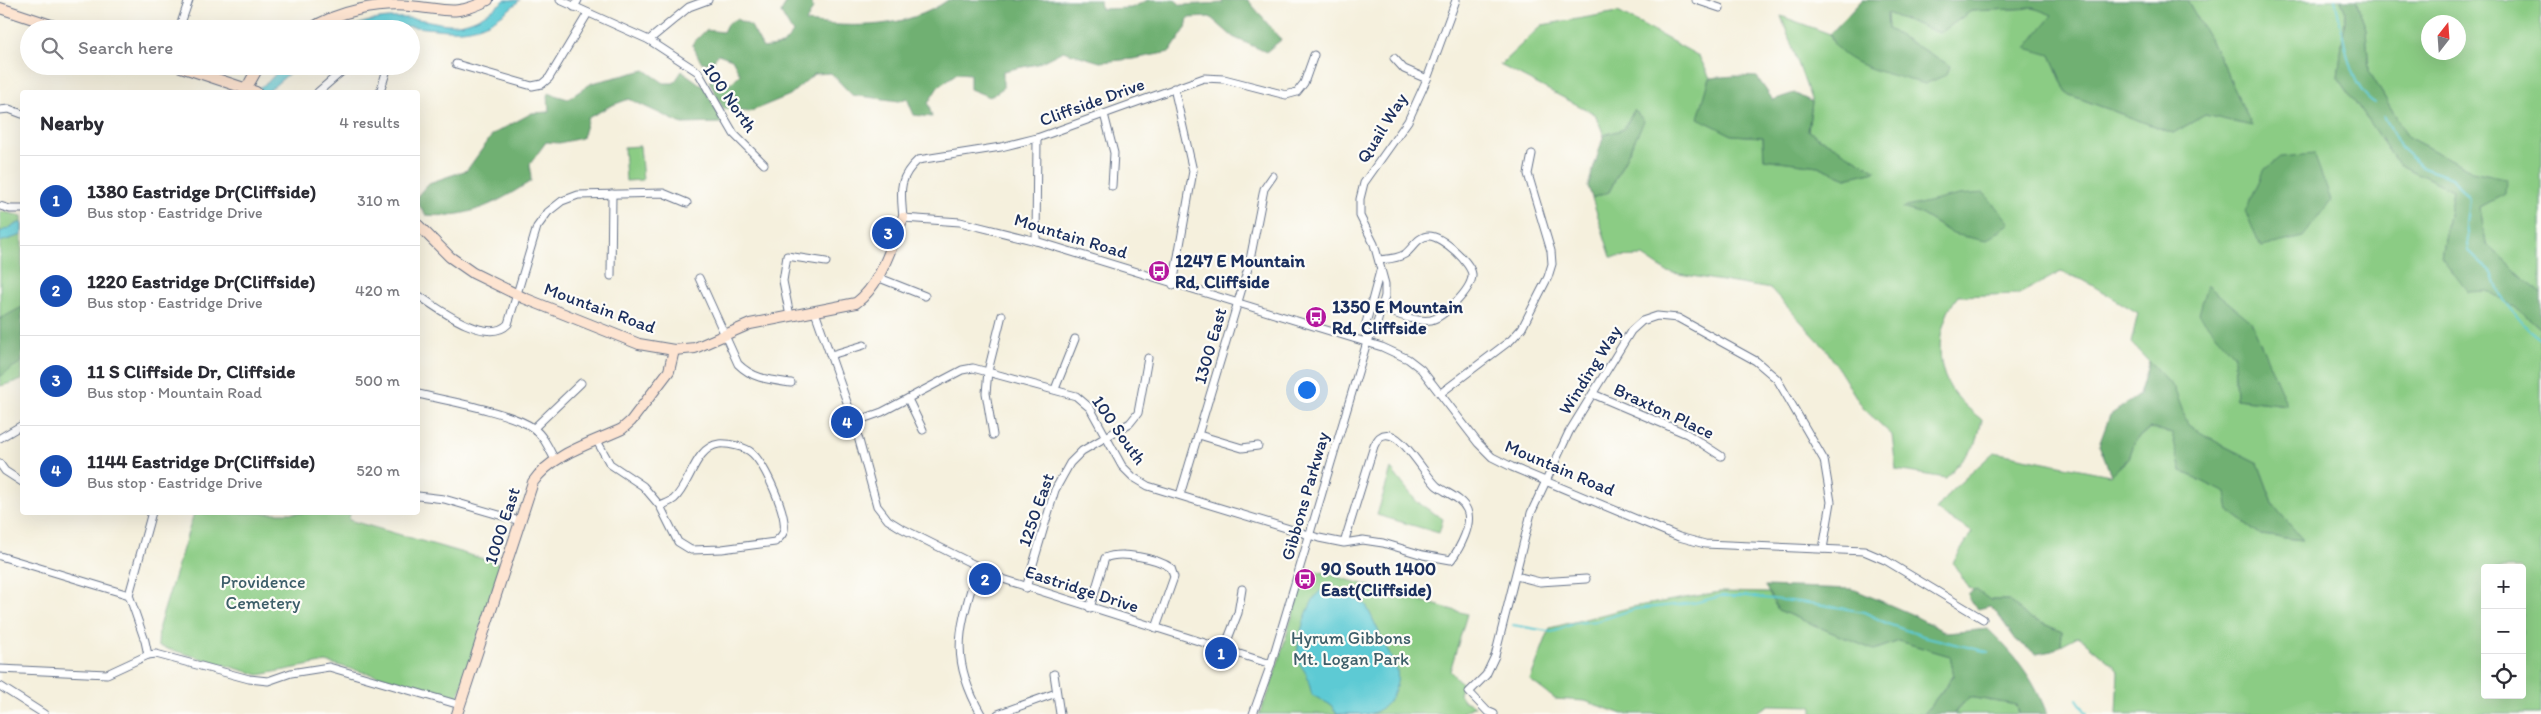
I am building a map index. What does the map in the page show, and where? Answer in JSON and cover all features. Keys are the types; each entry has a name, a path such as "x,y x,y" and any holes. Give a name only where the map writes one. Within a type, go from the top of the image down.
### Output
{"street":[{"path":"182,20 189,0"},
{"path":"328,20 375,7 409,6 458,11 469,10 488,0"},
{"name":"100 North","path":"560,0 576,3 588,13 649,40 698,72 734,134 764,164"},
{"path":"649,40 689,7 708,0"},
{"name":"Quail Way","path":"1367,342 1375,330 1382,308 1386,284 1380,271 1379,260 1360,216 1360,199 1364,183 1408,121 1427,79 1456,0"},
{"path":"1696,0 1720,8"},
{"path":"0,8 36,20"},
{"path":"456,64 532,86 542,84 549,78 588,13"},
{"name":"Cliffside Drive","path":"903,218 901,183 908,169 918,160 1002,148 1037,138 1204,78 1224,79 1286,95 1297,92 1304,83 1314,55"},
{"path":"1394,58 1404,70 1427,79"},
{"path":"205,75 249,90"},
{"path":"246,89 254,75"},
{"path":"320,90 338,75"},
{"path":"381,90 386,75"},
{"path":"1173,285 1192,170 1174,88"},
{"path":"0,110 8,109 20,113"},
{"path":"1104,114 1114,153 1112,186"},
{"path":"1036,241 1037,138"},
{"path":"1441,393 1511,340 1522,328 1548,277 1552,264 1528,174 1532,154"},
{"name":"1300 East","path":"1180,495 1249,265 1264,189 1273,176"},
{"path":"420,296 452,318 493,332 502,330 508,324 537,227 548,212 562,201 578,195 663,193 687,203"},
{"path":"611,276 612,194"},
{"path":"0,206 20,209"},
{"name":"Mountain Road","path":"420,227 450,258 473,273 518,294 639,344 674,350 695,348 750,324 856,303 866,296 877,277 903,218 960,222 1036,241 1173,285 1367,342 1408,359 1421,369 1492,457 1679,537 1696,542 1739,546 1864,551 1885,560 1984,619"},
{"path":"1371,305 1420,319 1432,320 1444,314 1470,285 1472,275 1467,264 1440,238 1428,236 1419,240 1405,254 1379,260"},
{"path":"790,316 783,281 787,256 826,262"},
{"name":"Quail Way","path":"1367,342 1364,327 1371,305 1375,282 1380,271"},
{"path":"877,277 925,296"},
{"path":"699,278 723,335 738,364 746,372 756,377 791,383"},
{"name":"Eastridge Drive","path":"815,312 854,422 877,506 888,520 977,568 1026,588 1272,664"},
{"path":"993,435 986,393 988,371 1002,315"},
{"name":"Winding Way","path":"1494,714 1487,711 1469,692 1486,675 1495,656 1531,514 1569,432 1631,331 1642,321 1657,316 1678,318 1756,362 1777,379 1824,460 1830,502 1823,549"},
{"path":"1055,389 1075,339"},
{"name":"Gibbons Parkway","path":"1253,714 1272,664 1367,342"},
{"path":"831,355 864,345"},
{"name":"1000 East","path":"459,709 534,482 540,472 555,460 597,441 631,421 669,371 672,366 674,350"},
{"name":"1250 East","path":"1026,588 1062,476 1082,451 1130,423 1138,413 1148,358"},
{"name":"100 South","path":"854,422 882,412 962,370 973,368 1076,396 1090,408 1104,437 1122,466 1132,477 1148,486 1310,534 1344,543 1363,540 1383,543 1423,555 1452,560 1460,547 1468,521 1468,511 1464,504 1436,485 1398,437 1387,434 1380,436 1374,446 1344,543"},
{"path":"534,428 581,383"},
{"name":"Braxton Place","path":"1593,394 1687,434 1721,456"},
{"path":"420,395 516,419 534,428 547,443 555,460"},
{"path":"908,399 923,430"},
{"path":"0,438 20,426"},
{"path":"1199,435 1242,448 1258,446"},
{"path":"597,441 610,464 644,486 660,506 678,542 691,550 722,549 775,542 782,536 784,529 780,508 760,464 751,452 732,445 719,444 708,449 675,498 660,506"},
{"path":"0,464 6,471 20,481"},
{"path":"420,496 444,499 520,521"},
{"path":"148,655 145,640 129,595 151,515"},
{"path":"1090,608 1105,558 1114,554 1162,562 1171,568 1174,577 1156,628"},
{"path":"0,556 129,595"},
{"path":"977,568 959,639 961,668 981,714"},
{"path":"1516,576 1540,582 1586,579"},
{"path":"1224,649 1238,613 1242,589"},
{"path":"0,668 107,674 148,655 156,654 249,679 268,681 291,673 329,667 459,709"},
{"path":"1054,674 1060,714"},
{"path":"0,686 44,714"},
{"path":"998,714 1056,693"}],"green space":[{"path":"787,0 811,0 813,8 806,22 861,25 880,24 915,17 932,10 948,0 1100,0 1101,9 1131,8 1148,0 1175,0 1181,5 1223,3 1222,0 1248,0 1281,40 1266,52 1233,37 1210,17 1188,18 1186,28 1170,52 1133,59 1100,62 1063,51 1037,64 1003,71 1003,88 990,97 970,89 970,74 957,73 938,87 928,103 932,117 914,115 907,98 899,101 852,95 831,73 814,74 790,95 749,112 723,109 709,81 714,79 730,84 740,74 732,59 718,54 711,64 701,62 692,44 706,30 723,32 727,24 736,19 751,26 763,48 783,45 793,33 781,13"},
{"path":"1862,0 2187,0 2216,50 2252,126 2205,115 2173,133 2067,94 2050,55 2026,48 2052,15 2034,8 1971,11 1940,33 1887,13 1888,29 1951,66 1946,75 1925,84 1885,73 1856,62 1844,54 1835,45 1830,34"},
{"path":"2187,0 2341,0 2346,12 2338,77 2398,164 2453,190 2442,258 2488,291 2521,311 2541,329 2541,714 2116,714 2118,671 2114,666 2078,636 2061,645 2062,632 2028,617 2008,600 1990,600 1968,587 1953,563 1972,532 1936,510 1950,492 1994,452 2110,475 2129,458 2135,441 2150,428 2173,433 2181,471 2227,493 2229,511 2261,535 2302,540 2274,506 2258,463 2187,425 2174,388 2131,343 2138,313 2083,280 2061,272 2019,294 1958,296 1951,307 1942,331 1940,357 1947,382 1954,393 1982,420 1976,444 1946,478 1896,470 1892,435 1863,408 1826,349 1771,289 1667,272 1643,256 1611,257 1592,198 1609,192 1644,121 1634,109 1624,129 1604,135 1595,114 1500,65 1542,25 1618,12 1699,56 1710,78 1699,118 1732,135 1763,137 1764,159 1818,166 1846,178 1875,171 1808,131 1812,102 1781,16 1830,34 1832,41 1950,66 1888,29 1887,13 1940,33 1971,11 2034,8 2052,14 2050,55 2067,94 2173,133 2205,115 2251,125 2216,50","holes":["1933,202 1953,234 1919,213 1903,208","2234,356 2286,405 2236,399"]},
{"path":"2341,0 2356,0 2366,30 2369,71 2408,137 2472,171 2506,178 2505,194 2480,207 2486,243 2541,294 2541,329 2521,311 2488,291 2468,292 2442,258 2453,190 2398,164 2338,77 2346,12"},
{"path":"2356,0 2541,0 2541,294 2486,243 2480,207 2504,194 2505,179 2472,171 2408,137 2369,71 2366,30"},
{"path":"645,70 664,83 674,83 682,71 704,87 723,123 682,124 629,99 610,106 588,118 582,138 559,143 546,142 530,164 531,181 506,196 469,212 441,216 426,215 420,207 420,193 429,183 467,170 493,134 532,113 549,112 548,93 568,99 592,83"},
{"path":"1757,77 1773,100 1794,93 1812,102 1808,131 1876,171 1846,178 1818,166 1764,159 1763,137 1732,135 1698,118 1710,78"},
{"path":"1634,109 1644,121 1609,192 1592,198 1588,186 1604,135 1624,129"},
{"path":"640,146 643,180 626,181 624,147"},
{"path":"2314,154 2331,200 2303,237 2261,247 2245,211 2265,169 2280,157"},
{"path":"1984,193 2010,223 1986,241 1953,234 1919,213 1902,208 1959,195"},
{"path":"0,211 20,216 20,381 0,386"},
{"path":"2207,285 2251,321 2287,405 2236,399 2234,356 2199,314"},
{"path":"20,308 20,363 0,377 0,319"},
{"path":"2149,361 2174,388 2188,425 2258,463 2274,506 2303,540 2261,535 2229,511 2226,493 2181,471 2172,433 2149,428 2135,441 2129,458 2111,475 2099,445 2110,415 2139,395"},
{"path":"1391,469 1417,502 1443,519 1439,533 1377,515"},
{"name":"Providence Cemetery","path":"193,515 350,515 349,520 501,564 458,698 326,662 259,675 158,646 159,626"},
{"name":"Hyrum Gibbons Mt. Logan Park","path":"1307,568 1467,614 1450,671 1462,684 1459,694 1463,700 1475,706 1459,714 1259,714 1269,692"},
{"path":"1765,586 1853,589 1911,614 1947,633 1988,629 2007,648 2030,678 2047,714 2019,714 2017,705 1969,697 1953,714 1924,714 1954,676 1950,656 1899,641 1874,650 1778,610"},
{"path":"1975,589 1990,600 2008,600 2028,617 2062,632 2061,645 2052,651 2036,654 2016,640 1990,606 1978,609 1971,602 1968,594"},
{"path":"1720,592 1769,593 1778,610 1874,650 1899,641 1950,656 1954,675 1924,714 1812,714 1812,706 1769,705 1753,714 1622,714 1585,701 1555,699 1530,680 1550,628 1632,607"},
{"path":"1969,697 2017,705 2019,714 1954,714"}],"water":[{"path":"505,0 520,0 504,14 489,22 476,28 462,30 420,27 420,20 378,20 408,18 459,24 472,21"},
{"path":"275,75 287,75 269,90 255,90 267,83"},
{"path":"20,223 20,236 0,242 0,232"},
{"path":"1325,588 1355,598 1366,605 1397,670 1397,684 1391,698 1387,704 1375,712 1368,714 1337,714 1331,705 1312,695 1307,676 1299,661 1299,641 1309,608 1319,592"}],"waterway":[{"path":"2335,0 2352,71 2365,95 2375,103"},
{"path":"2384,117 2401,148 2423,168 2452,178 2469,199 2466,224 2469,251 2492,273 2500,295 2524,325 2541,339"},
{"path":"1513,625 1553,632 1575,623 1597,621 1635,609 1694,603 1721,596 1745,596 1817,604 1864,612 1888,624 1923,636 1988,652"},
{"path":"2077,699 2087,714"}],"place":[{"name":"11 S Cliffside Dr, Cliffside","path":"888,233"},
{"name":"1247 E Mountain Rd, Cliffside","path":"1159,271"},
{"name":"1350 E Mountain Rd, Cliffside","path":"1316,317"},
{"name":"1144 Eastridge Dr(Cliffside)","path":"847,422"},
{"name":"1220 Eastridge Dr(Cliffside)","path":"985,579"},
{"name":"90 South 1400 East(Cliffside)","path":"1305,579"},
{"name":"1380 Eastridge Dr(Cliffside)","path":"1221,653"}]}
